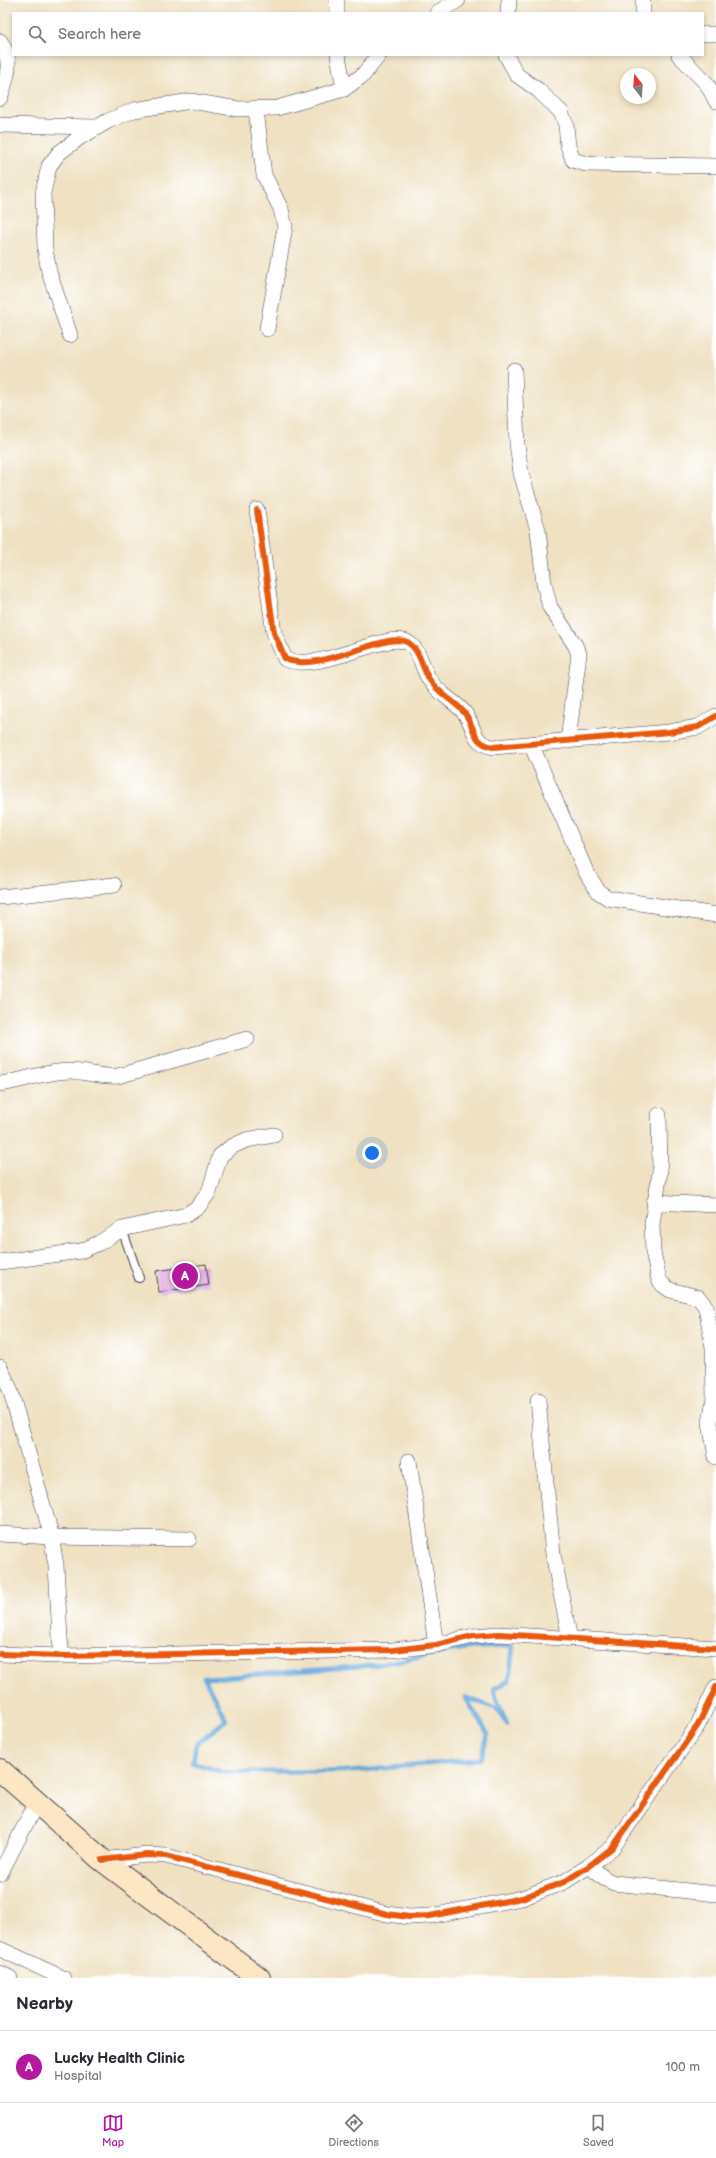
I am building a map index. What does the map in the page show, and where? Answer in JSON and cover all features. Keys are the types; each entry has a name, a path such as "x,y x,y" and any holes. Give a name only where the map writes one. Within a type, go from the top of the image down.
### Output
{"main road":[{"path":"0,1770 102,1860 259,1978"}],"street":[{"path":"336,0 337,12"},
{"path":"439,12 458,0"},
{"path":"508,12 509,0"},
{"path":"643,0 643,12"},
{"path":"704,34 716,34"},
{"path":"0,41 6,50 9,63 8,76 0,98"},
{"path":"338,56 344,89"},
{"path":"70,335 49,272 45,248 43,193 49,166 59,153 96,127 134,110 176,102 191,101 238,109 256,110 277,108 344,89 363,75 378,56"},
{"path":"507,56 517,75 538,90 561,112 566,125 568,146 573,160 586,164 716,166"},
{"path":"681,56 707,84 716,101"},
{"path":"256,110 264,176 281,209 285,227 267,329"},
{"path":"0,125 96,127"},
{"path":"514,370 517,444 521,473 538,530 544,584 550,608 575,645 579,654 568,741"},
{"path":"257,510 274,633 285,659 294,662 318,661 389,641 406,642 414,649 429,679 439,691 463,710 471,723 476,738 482,745 493,747 669,732 698,727 716,716"},
{"path":"531,744 587,874 599,892 608,898 716,915"},
{"path":"0,897 114,885"},
{"path":"0,1084 59,1072 72,1071 103,1077 118,1076 247,1039"},
{"path":"659,1115 660,1171 659,1186 654,1202 651,1236 659,1280 670,1290 698,1297 706,1307 713,1348 714,1398 710,1423 716,1457"},
{"path":"0,1262 81,1251 99,1243 122,1229 186,1215 198,1207 209,1192 220,1156 231,1147 246,1140 274,1135"},
{"path":"654,1202 716,1205"},
{"path":"0,1367 10,1389 51,1537 56,1565 61,1656"},
{"path":"538,1400 553,1554 570,1639"},
{"path":"409,1461 436,1645"},
{"path":"0,1534 51,1537 189,1539"},
{"path":"0,1654 61,1656 393,1650 436,1645 473,1636 498,1634 716,1648"},
{"path":"102,1860 147,1854 166,1856 387,1914 409,1917 430,1916 522,1898 564,1882 589,1866 613,1846 698,1725 713,1701 716,1688"},
{"path":"0,1874 37,1802"},
{"path":"589,1866 605,1879 614,1883 716,1894"},
{"path":"0,1949 63,1978"},
{"path":"0,1974 10,1978"}],"lane":[{"path":"122,1229 138,1278"}],"building":[{"path":"206,1264 209,1285 159,1292 156,1271"}],"waterway":[{"path":"513,1646 509,1681 493,1689 507,1724 495,1708 465,1697 488,1734 481,1759 357,1771 223,1772 193,1763 196,1744 226,1720 204,1677 216,1678 376,1665 466,1648 513,1646"}],"cycle path":[{"path":"257,510 274,633 285,659 299,662 316,661 384,642 397,640 407,642 418,654 432,684 462,710 470,721 474,732 480,741 485,745 493,747 669,732 698,727 716,716"},
{"path":"0,1654 61,1656 393,1650 436,1645 473,1636 498,1634 716,1648"},
{"path":"102,1860 147,1855 166,1856 387,1914 409,1917 430,1916 522,1898 564,1882 589,1866 613,1847 698,1725 716,1687"}],"place":[{"name":"Lucky Health Clinic","path":"185,1276"}]}
